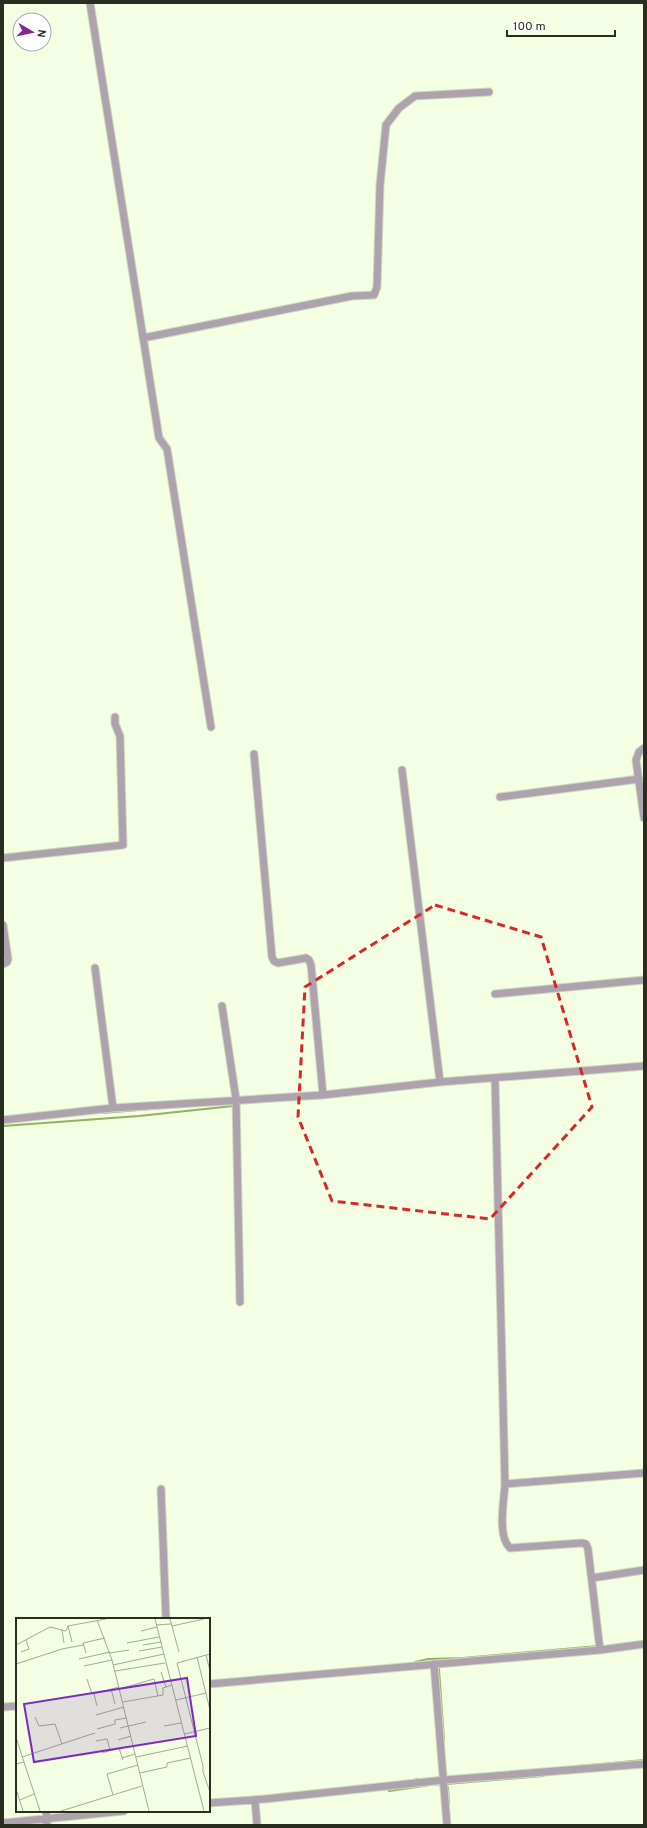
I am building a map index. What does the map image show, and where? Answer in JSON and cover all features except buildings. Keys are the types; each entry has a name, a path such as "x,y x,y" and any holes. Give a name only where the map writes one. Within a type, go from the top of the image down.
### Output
{"street":[{"path":"90,3 159,438 167,449 211,727"},
{"path":"143,338 352,296 374,295 377,287 380,185 386,125 399,108 415,96 489,92"},
{"path":"3,858 123,845 120,736 115,724 115,717"},
{"path":"644,748 642,748 637,756 644,818"},
{"path":"254,754 272,957 274,961 278,963 306,958 309,960 311,965 323,1095"},
{"path":"402,770 440,1082"},
{"path":"500,797 639,779"},
{"path":"3,925 8,959 7,962 3,964"},
{"path":"95,968 113,1108"},
{"path":"495,994 644,980"},
{"path":"222,1006 236,1099 240,1302"},
{"path":"3,1120 113,1108 236,1099 323,1095 440,1082 495,1079 644,1066"},
{"path":"495,1079 505,1484 502,1534 505,1544 510,1548 582,1543 586,1544 592,1578 600,1650"},
{"path":"505,1484 644,1473"},
{"path":"161,1489 166,1618"},
{"path":"592,1578 644,1570"},
{"path":"210,1684 600,1650 644,1644"},
{"path":"434,1664 447,1825"},
{"path":"3,1707 16,1706"},
{"path":"210,1804 444,1780 644,1764"},
{"path":"255,1800 257,1825"},
{"path":"3,1823 113,1812"}],"highlighted area":[{"path":"435,905 541,937 592,1107 490,1219 332,1201 298,1117 305,987"}],"waterway":[{"path":"3,1126 139,1116 233,1106"},
{"path":"102,1113 163,1108"},
{"path":"415,1662 428,1659 463,1658 598,1646"},
{"path":"439,1669 444,1740"},
{"path":"579,1766 644,1760"},
{"path":"446,1784 543,1776"},
{"path":"416,1779 423,1779"},
{"path":"389,1791 430,1785"},
{"path":"448,1787 449,1804"}]}
